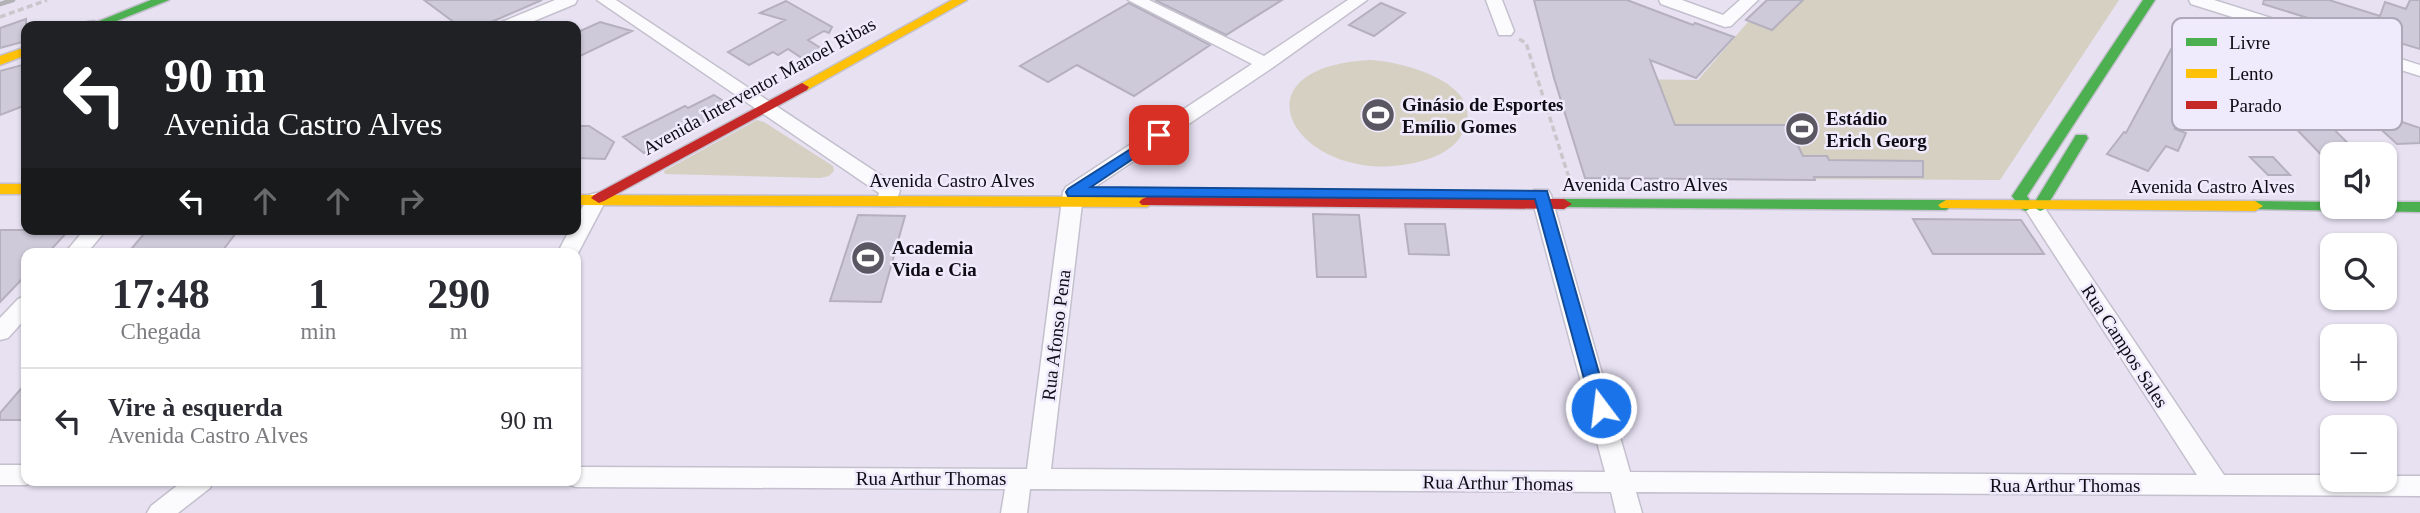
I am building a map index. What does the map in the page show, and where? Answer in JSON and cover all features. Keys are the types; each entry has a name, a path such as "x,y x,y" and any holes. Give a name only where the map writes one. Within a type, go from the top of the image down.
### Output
{"main road":[{"path":"106,21 163,0"},
{"name":"Avenida Interventor Manoel Ribas","path":"595,196 961,0"},
{"path":"2033,202 2148,0"},
{"path":"2130,58 2165,0"},
{"path":"0,61 21,53"},
{"path":"2033,202 2088,127"},
{"path":"0,189 21,189"},
{"name":"Avenida Castro Alves","path":"1543,200 1575,195 1762,200"},
{"name":"Avenida Castro Alves","path":"595,196 2247,202 2420,207"},
{"path":"2397,197 2420,197"},
{"path":"0,198 21,198"},
{"name":"Avenida Castro Alves","path":"2247,202 2320,198"}],"street":[{"path":"520,21 569,0"},
{"path":"605,0 765,107 888,196"},
{"path":"1136,0 1266,64"},
{"path":"1072,197 1359,0"},
{"path":"1494,0 1504,31"},
{"path":"1667,0 1725,22 1750,0"},
{"path":"2197,0 2254,18"},
{"path":"2402,65 2420,71"},
{"path":"581,225 595,196"},
{"name":"Rua Afonso Pena","path":"1014,513 1029,478 1072,197"},
{"path":"1543,200 1629,513"},
{"name":"Rua Campos Sales","path":"2033,202 2217,485"},
{"path":"80,248 91,235"},
{"path":"0,332 21,309"},
{"path":"0,475 21,475"},
{"name":"Rua Arthur Thomas","path":"581,477 2420,486"},
{"path":"160,513 195,486"}],"path":[{"path":"0,17 47,0"},
{"path":"1504,31 1526,43 1575,195"}],"shaded area":[{"name":"Estádio Erich Georg","path":"1773,0 2119,0 2000,180 1585,178 1554,78 1698,80 1748,22"},
{"name":"Ginásio de Esportes Emílio Gomes","path":"1371,60 1422,71 1454,89 1464,102 1467,117 1458,140 1435,157 1414,163 1373,166 1338,158 1311,143 1294,124 1290,102 1300,83 1326,67"},
{"path":"757,120 833,166 834,171 829,176 820,178 665,174 664,171"}],"building":[{"path":"424,0 542,0 494,21 452,21"},
{"path":"1155,0 1282,0 1226,35"},
{"path":"1534,0 1627,0 1734,37 1696,78 1650,60 1675,125 1788,125 1803,156 1827,156 1829,160 1923,161 1923,177 1814,177 1815,180 1585,178 1554,78"},
{"path":"1767,0 1803,0 1772,30 1746,20"},
{"path":"2264,0 2329,0 2380,16 2385,2 2406,9 2410,0 2420,0 2420,49 2402,44 2402,18 2308,18 2263,4"},
{"path":"786,1 832,27 829,33 824,31 808,40 830,54 811,64 788,49 778,55 773,52 749,65 728,52 785,20 760,13"},
{"path":"1129,3 1210,45 1134,96 1077,65 1048,82 1020,66"},
{"path":"1381,3 1405,13 1374,36 1349,25"},
{"path":"26,19 21,21 21,42 0,48 0,28"},
{"path":"600,22 632,31 581,56 581,31"},
{"path":"2172,48 2172,130 2186,133 2178,151 2166,146 2148,171 2107,154 2124,132 2126,133"},
{"path":"21,65 21,107 0,115 0,71"},
{"path":"714,95 733,107 644,153 623,137 685,106 688,108"},
{"path":"2402,122 2420,128 2420,143 2397,144 2382,130 2402,130"},
{"path":"581,126 589,126 614,142 605,159 581,158"},
{"path":"2297,130 2334,130 2347,142 2320,142 2320,153"},
{"path":"2250,157 2273,157 2290,175 2268,175"},
{"path":"1313,214 1359,215 1366,277 1317,277"},
{"name":"Academia Vida e Cia","path":"858,215 905,216 881,302 830,301"},
{"path":"1913,219 2021,220 2044,254 1933,254"},
{"path":"1405,224 1445,224 1449,255 1409,254"},
{"path":"0,230 21,230 21,235 64,235 52,248 21,248 21,280 0,302"},
{"path":"143,235 234,235 225,248 132,248"},
{"path":"21,389 21,420 0,420 0,413"}],"railway":[{"path":"0,4 13,0"}],"traffic: fast":[{"path":"106,21 163,0"},
{"path":"2026,206 2019,196 2149,0"},
{"path":"2040,206 2081,138"},
{"path":"1564,204 1946,205"},
{"path":"2255,206 2420,207"}],"traffic: slow":[{"path":"802,87 961,0"},
{"path":"0,61 21,53"},
{"path":"0,189 21,189"},
{"path":"581,200 1147,202"},
{"path":"1946,205 2255,206"}],"traffic: jam":[{"path":"599,198 802,87"},
{"path":"1147,202 1564,204"}],"place":[{"name":"Ginásio de Esportes Emílio Gomes","path":"1378,115"},
{"name":"Estádio Erich Georg","path":"1802,129"},
{"name":"Academia Vida e Cia","path":"868,258"}],"route":[{"path":"1159,135 1073,192 1541,195 1601,408"}]}
